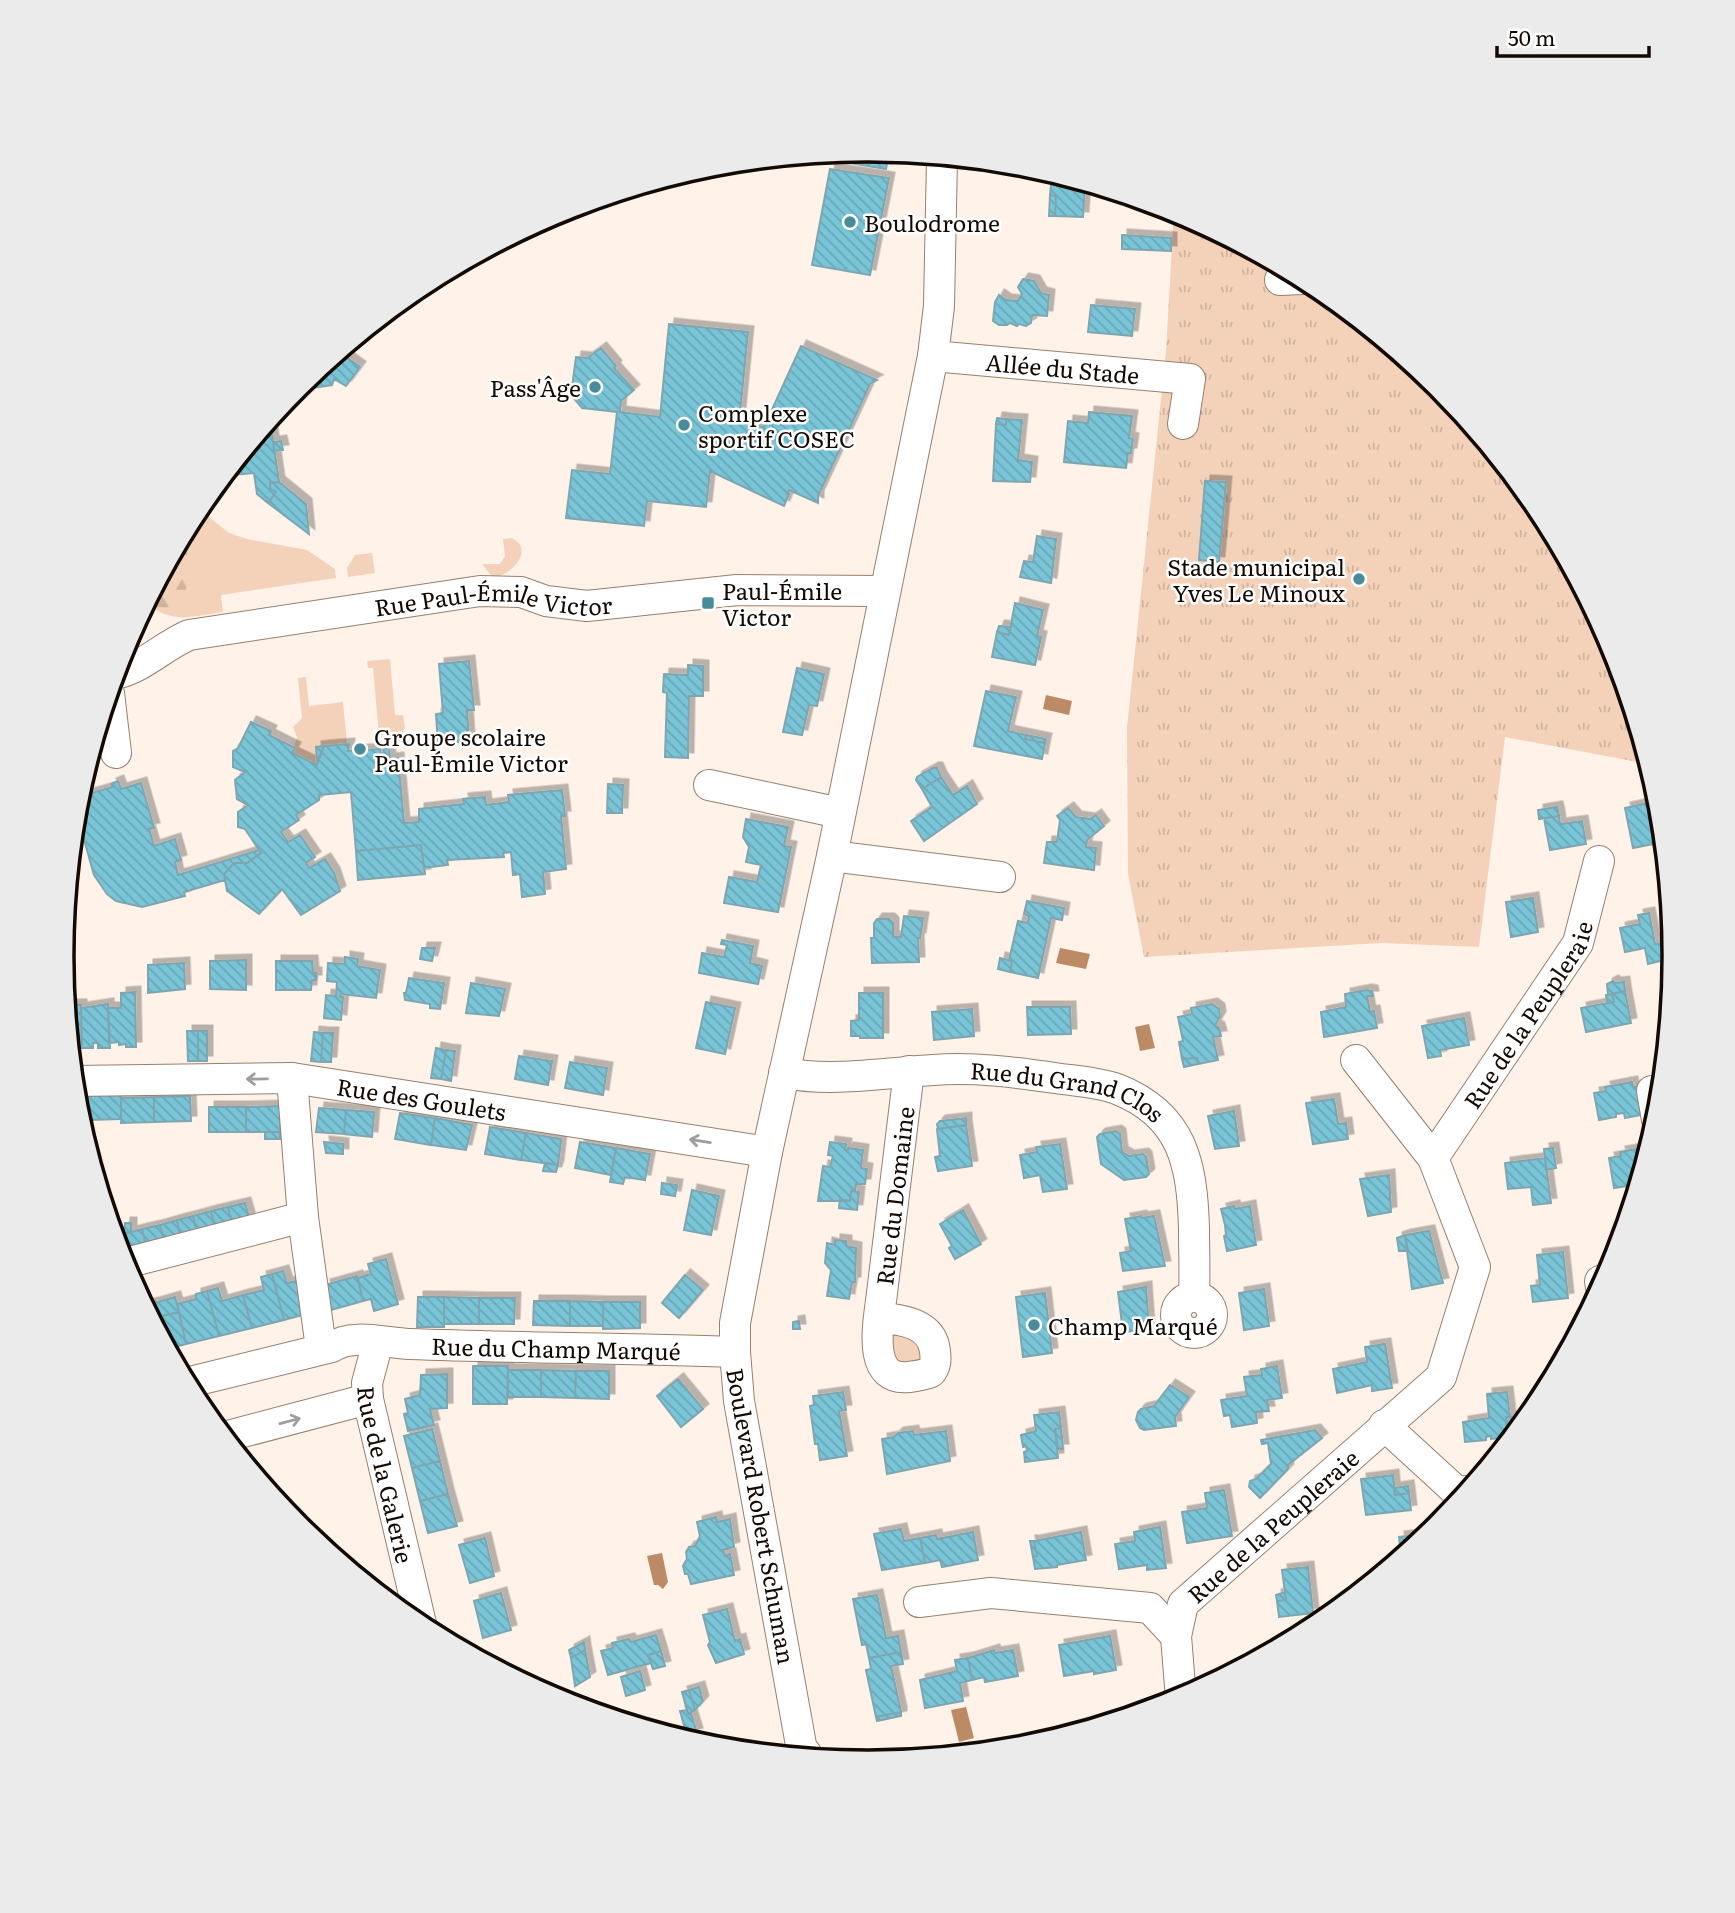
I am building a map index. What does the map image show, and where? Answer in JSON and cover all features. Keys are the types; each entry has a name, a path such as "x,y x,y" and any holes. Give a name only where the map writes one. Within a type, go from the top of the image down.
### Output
{"street":[{"name":"Boulevard Robert Schuman","path":"801,1748 739,1401 735,1352 736,1323 741,1283 767,1152 832,856 933,356 939,306 942,166"},
{"name":"Allée du Stade","path":"933,356 1190,380 1183,424"},
{"name":"Rue Paul-Émile Victor","path":"127,671 189,635 480,591 521,592 546,601 587,606 737,590 884,592"},
{"path":"112,715 116,752"},
{"path":"709,785 840,813"},
{"path":"832,856 1000,877"},
{"name":"Rue de la Peupleraie","path":"1433,1158 1578,943 1599,861"},
{"name":"Rue de la Peupleraie","path":"1180,1686 1176,1636 1183,1604 1441,1377 1475,1267 1433,1158 1356,1060"},
{"name":"Rue du Grand Clos","path":"784,1073 811,1077 952,1068 994,1070 1097,1084 1116,1089 1148,1106 1174,1133 1189,1168 1193,1192 1194,1297"},
{"name":"Rue du Domaine","path":"879,1318 909,1071"},
{"path":"292,1078 303,1217 326,1348"},
{"name":"Rue des Goulets","path":"84,1081 292,1078 767,1152"},
{"path":"134,1261 303,1217"},
{"name":"Rue du Champ Marqué","path":"196,1380 326,1348 348,1339 375,1353 504,1348 735,1352"},
{"name":"Rue de la Galerie","path":"375,1353 367,1383 368,1399 418,1611"},
{"path":"234,1434 368,1399"},
{"path":"1384,1425 1455,1490"},
{"path":"919,1602 991,1593 1150,1608 1176,1636"}],"green space":[{"name":"Stade municipal Yves Le Minoux","path":"1173,224 1219,244 1309,296 1391,360 1429,395 1497,473 1528,515 1580,605 1619,701 1637,762 1505,737 1479,947 1382,943 1144,957 1128,874 1127,728 1166,351"},
{"path":"207,515 229,533 307,550 335,569 336,578 221,595 223,612 183,617 164,614 155,609 180,559"},
{"path":"512,538 519,543 521,555 507,572 493,578 482,564 500,564 505,556 503,539"},
{"path":"187,547 194,551 180,616 164,613 155,605"},
{"path":"372,553 375,573 348,577 347,568 355,555"},
{"path":"390,659 395,715 403,715 405,728 402,733 379,735 373,668 368,668 367,661"},
{"path":"306,677 309,706 343,702 347,744 316,747 317,765 292,753 297,737 293,727 302,718 298,678"},
{"path":"890,1333 920,1337 925,1364 893,1370"}],"shaded area":[{"path":"1046,695 1072,701 1069,715 1043,709"},
{"path":"1060,948 1090,954 1086,969 1056,963"},
{"path":"1149,1024 1155,1048 1140,1051 1135,1027"},
{"path":"662,1553 668,1582 663,1589 654,1585 647,1556"},
{"path":"966,1707 974,1738 959,1742 951,1710"}],"building":[{"path":"849,163 887,163 886,169"},
{"name":"Boulodrome","path":"830,169 889,178 870,275 812,265"},
{"path":"1051,185 1084,193 1083,217 1055,216 1056,196 1050,195"},
{"path":"1050,195 1056,196 1055,216 1049,216"},
{"path":"1122,235 1171,238 1171,251 1122,249"},
{"path":"1023,279 1034,281 1041,293 1049,295 1047,316 1032,315 1031,323 1026,326 1010,323 999,325 993,321 995,302 999,295 1006,300 1018,301 1022,294 1018,287"},
{"path":"1091,305 1135,309 1132,336 1088,332"},
{"name":"Complexe sportif COSEC","path":"669,324 748,332 739,423 764,427 801,346 877,380 870,384 818,496 818,503 789,490 784,506 710,471 706,507 647,501 644,526 566,518 572,470 610,474 617,412 582,408 571,395 576,357 587,358 601,348 616,366 614,368 634,390 621,401 620,412 660,417"},
{"path":"347,358 360,367 346,386 334,379 332,385 314,388"},
{"path":"1089,412 1132,416 1129,438 1133,439 1126,468 1064,462 1068,421 1088,423"},
{"path":"997,418 1006,419 1006,425 996,424"},
{"path":"1006,419 1022,420 1018,460 1032,462 1030,482 993,481 996,424 1006,425"},
{"path":"272,432 279,482 270,483 270,488 276,492 268,503 257,494 254,473 237,475"},
{"path":"281,441 283,450 274,451 273,442"},
{"path":"1205,481 1226,482 1219,562 1199,560"},
{"path":"279,482 306,504 309,534 268,503 276,492 270,488 270,483"},
{"path":"1037,536 1056,539 1051,583 1020,577 1024,561 1033,562"},
{"path":"1015,603 1043,610 1037,636 1041,637 1035,665 992,657 997,632 1009,635"},
{"path":"999,626 1011,627 1009,635 997,632"},
{"path":"469,661 474,710 467,710 469,741 438,744 436,714 443,713 439,664"},
{"path":"688,665 703,666 703,696 689,696 688,758 665,757 667,693 663,692 664,674 688,675"},
{"path":"797,668 824,674 817,706 809,705 802,735 783,732"},
{"path":"986,691 1016,697 1008,731 1026,735 1025,739 1045,743 1042,759 974,746"},
{"path":"251,722 271,731 269,735 295,748 292,753 317,765 324,746 349,744 348,751 380,749 382,760 384,749 389,748 390,759 398,758 404,823 419,822 419,809 464,804 463,799 485,797 486,805 509,802 508,795 562,790 565,816 561,816 566,869 543,872 545,894 522,897 520,874 513,875 511,852 503,853 504,857 447,860 448,865 424,868 421,845 356,851 351,792 319,795 319,800 296,815 299,820 281,832 288,842 300,835 315,857 306,863 309,868 325,859 334,873 340,891 301,915 282,889 259,914 227,891 224,874 234,863 247,863 261,853 245,829 238,827 238,812 248,805 237,799 235,780 245,772 233,767 233,751 238,748"},
{"path":"1026,735 1046,739 1045,743 1025,739"},
{"path":"324,746 317,762 316,747"},
{"path":"937,768 941,777 922,789 917,777"},
{"path":"941,777 953,795 967,786 977,804 924,841 911,821 932,807 922,789"},
{"path":"118,781 121,789 141,783 154,828 149,829 154,846 175,839 181,860 175,862 178,875 259,850 261,853 247,863 234,863 224,874 225,880 184,892 185,896 142,907 116,901 107,894 94,875 83,836 91,793 113,787 111,784"},
{"path":"608,784 623,785 622,813 607,813"},
{"path":"1646,803 1655,854 1653,844 1633,848 1625,808"},
{"path":"1557,807 1559,816 1539,819 1538,810"},
{"path":"1068,808 1076,817 1090,819 1096,815 1104,826 1087,840 1086,847 1096,848 1094,870 1044,863 1047,842 1057,842 1060,820 1057,816"},
{"path":"1559,816 1560,824 1582,821 1586,844 1550,850 1544,818"},
{"path":"746,819 788,827 784,846 791,847 778,912 724,903 729,877 757,882 761,865 746,862 749,847 743,837"},
{"path":"421,845 425,874 358,880 356,851"},
{"path":"1533,898 1538,932 1511,937 1506,902"},
{"path":"1027,901 1064,908 1062,920 1051,918 1038,978 1010,972 1012,961 1009,960 1018,921 1028,923 1029,916 1024,914"},
{"path":"1649,913 1655,944 1661,943 1662,961 1648,964 1645,948 1625,952 1620,928 1640,924 1638,915"},
{"path":"904,916 923,918 918,938 919,962 872,963 871,938 874,938 874,923 877,919 889,919 893,923 893,937 901,937"},
{"path":"722,940 753,946 750,963 762,966 758,984 699,973 702,953 724,957 727,945 721,944"},
{"path":"422,948 435,948 432,961 420,959"},
{"path":"345,957 358,959 357,966 380,970 376,998 341,994 341,1020 324,1018 326,995 336,996 337,982 327,981 328,963 345,964"},
{"path":"1000,958 1012,961 1010,972 998,969"},
{"path":"246,960 246,990 210,989 210,961"},
{"path":"276,961 312,961 316,980 312,980 311,990 276,990"},
{"path":"184,963 185,989 148,993 148,965"},
{"path":"409,978 444,983 440,1009 430,1008 430,1004 405,1000 404,993"},
{"path":"1613,981 1624,982 1625,991 1608,995 1607,984"},
{"path":"471,983 505,989 499,1016 466,1013"},
{"path":"1372,991 1373,996 1367,996 1370,1012 1374,1011 1377,1028 1324,1037 1321,1012 1346,1007 1345,994"},
{"path":"1625,991 1631,1023 1586,1032 1581,1008 1614,1002 1612,994"},
{"path":"135,992 136,1047 119,1045 119,1042 109,1043 108,1008 121,1008 121,993"},
{"path":"859,993 883,993 883,1038 851,1036 851,1021 859,1020"},
{"path":"1612,994 1614,1002 1607,1003 1606,995"},
{"path":"706,1002 735,1008 725,1054 696,1048"},
{"path":"108,1004 110,1048 98,1048 98,1043 93,1043 93,1048 82,1048 81,1008"},
{"path":"1212,1004 1219,1009 1220,1017 1215,1025 1221,1036 1213,1037 1218,1060 1198,1064 1197,1058 1182,1059 1179,1042 1183,1041 1178,1017 1192,1014 1191,1008"},
{"path":"75,1005 81,1005 82,1048 79,1048"},
{"path":"1027,1007 1070,1007 1071,1034 1028,1035"},
{"path":"972,1009 974,1036 934,1040 932,1012"},
{"path":"1464,1018 1469,1045 1440,1050 1441,1056 1428,1058 1422,1026"},
{"path":"187,1031 198,1031 198,1061 188,1061"},
{"path":"198,1031 207,1031 207,1061 198,1061"},
{"path":"314,1032 323,1033 321,1062 311,1061"},
{"path":"323,1033 333,1033 331,1062 321,1062"},
{"path":"436,1048 446,1050 441,1079 431,1078"},
{"path":"446,1050 455,1051 451,1081 441,1079"},
{"path":"519,1056 552,1061 548,1085 515,1079"},
{"path":"1197,1058 1198,1064 1184,1067 1182,1059"},
{"path":"570,1062 607,1068 603,1095 565,1088"},
{"path":"1632,1082 1633,1087 1642,1086 1645,1114 1625,1118 1624,1113 1616,1114 1616,1117 1599,1120 1594,1093 1606,1091 1605,1087"},
{"path":"121,1093 121,1119 91,1120 88,1094"},
{"path":"190,1096 191,1121 154,1122 154,1097"},
{"path":"154,1097 154,1122 121,1123 121,1098"},
{"path":"1334,1099 1338,1124 1346,1123 1348,1139 1313,1144 1306,1103"},
{"path":"280,1106 280,1132 246,1132 246,1107"},
{"path":"209,1107 246,1107 246,1132 209,1132"},
{"path":"319,1108 346,1110 344,1134 316,1132"},
{"path":"346,1110 374,1112 372,1137 344,1134"},
{"path":"1234,1111 1239,1146 1215,1149 1208,1116"},
{"path":"400,1113 435,1118 431,1145 395,1139"},
{"path":"435,1118 472,1125 466,1150 431,1145"},
{"path":"966,1118 966,1125 938,1129 937,1124 940,1121"},
{"path":"966,1125 972,1166 938,1171 935,1157 940,1156 937,1129"},
{"path":"490,1127 526,1133 521,1160 485,1154"},
{"path":"1116,1131 1120,1134 1122,1152 1129,1156 1143,1154 1146,1157 1149,1174 1146,1177 1124,1180 1101,1164 1097,1137"},
{"path":"265,1132 280,1132 280,1139 265,1139"},
{"path":"526,1133 561,1139 558,1165 521,1160"},
{"path":"324,1142 343,1144 343,1154 326,1153"},
{"path":"580,1142 616,1148 611,1175 575,1168"},
{"path":"830,1142 846,1144 845,1150 863,1150 861,1168 867,1169 865,1184 856,1184 855,1191 851,1191 850,1201 818,1201 823,1166 830,1167 833,1156 828,1155"},
{"path":"1060,1144 1067,1189 1043,1192 1040,1175 1024,1178 1020,1155 1037,1152 1036,1147"},
{"path":"616,1148 650,1154 645,1180 625,1177 623,1184 610,1182"},
{"path":"1553,1148 1556,1168 1546,1170 1544,1149"},
{"path":"1637,1149 1627,1186 1614,1188 1609,1158 1621,1156 1620,1152"},
{"path":"1545,1158 1551,1203 1533,1205 1531,1187 1508,1189 1505,1163"},
{"path":"545,1163 558,1165 556,1172 543,1171"},
{"path":"1389,1175 1391,1212 1368,1216 1360,1179"},
{"path":"662,1183 677,1185 675,1196 661,1194"},
{"path":"692,1190 719,1196 711,1235 684,1230"},
{"path":"851,1191 859,1192 857,1210 839,1208 840,1199 850,1201"},
{"path":"245,1203 251,1224 233,1229 228,1207"},
{"path":"1234,1206 1235,1209 1250,1206 1256,1245 1227,1251 1221,1209"},
{"path":"228,1207 233,1229 216,1233 211,1211"},
{"path":"963,1210 981,1244 955,1259 949,1248 952,1246 940,1224"},
{"path":"211,1211 216,1233 198,1238 193,1216"},
{"path":"193,1216 198,1238 181,1242 177,1220"},
{"path":"1154,1216 1165,1266 1123,1271 1120,1253 1131,1251 1125,1219"},
{"path":"177,1220 181,1242 165,1246 160,1225"},
{"path":"125,1223 131,1223 131,1232 124,1233"},
{"path":"160,1225 165,1246 147,1251 142,1229"},
{"path":"142,1229 147,1251 132,1255 124,1234"},
{"path":"1429,1231 1443,1283 1412,1289 1405,1235"},
{"path":"1405,1235 1408,1250 1399,1251 1397,1238"},
{"path":"835,1240 846,1241 846,1246 856,1248 855,1282 852,1282 849,1299 827,1296 831,1270 825,1263 827,1243 835,1245"},
{"path":"1563,1252 1568,1298 1533,1302 1531,1286 1540,1285 1537,1255"},
{"path":"386,1259 398,1304 374,1311 371,1299 363,1301 358,1278 371,1274 368,1264"},
{"path":"283,1271 287,1283 297,1281 306,1314 284,1320 272,1274"},
{"path":"272,1274 284,1320 252,1328 243,1295 264,1290 261,1277"},
{"path":"685,1275 703,1290 679,1318 662,1303"},
{"path":"357,1276 363,1301 331,1310 325,1285"},
{"path":"1146,1287 1149,1330 1123,1332 1118,1292"},
{"path":"218,1288 222,1301 243,1295 252,1328 219,1336 207,1291"},
{"path":"1264,1289 1269,1326 1244,1330 1239,1293"},
{"path":"207,1291 219,1336 186,1344 177,1304 196,1299 196,1294"},
{"name":"Champ Marqué","path":"1045,1293 1052,1353 1023,1357 1016,1297"},
{"path":"175,1297 179,1312 160,1317 154,1303"},
{"path":"418,1297 444,1297 444,1327 417,1327"},
{"path":"444,1297 479,1298 479,1324 444,1324"},
{"path":"479,1298 515,1298 514,1324 479,1324"},
{"path":"534,1301 570,1301 570,1326 533,1325"},
{"path":"570,1301 603,1302 603,1326 570,1326"},
{"path":"603,1302 640,1302 640,1328 603,1329"},
{"path":"179,1312 186,1344 176,1347 160,1317"},
{"path":"799,1321 800,1329 793,1329 793,1322"},
{"path":"1385,1344 1392,1388 1372,1391 1372,1385 1337,1393 1333,1369 1367,1362 1365,1347"},
{"path":"473,1366 508,1366 507,1404 473,1404"},
{"path":"1277,1366 1282,1398 1267,1400 1269,1411 1256,1412 1257,1423 1232,1427 1230,1415 1224,1416 1221,1400 1247,1396 1244,1377 1262,1375 1261,1369"},
{"path":"508,1370 541,1370 541,1397 508,1397"},
{"path":"541,1370 576,1371 575,1398 541,1397"},
{"path":"576,1371 609,1371 609,1399 575,1398"},
{"path":"447,1374 447,1408 430,1409 434,1425 408,1431 404,1414 408,1413 405,1399 420,1395 421,1375"},
{"path":"678,1379 703,1409 681,1427 657,1396"},
{"path":"1170,1385 1189,1397 1175,1417 1176,1426 1144,1430 1140,1428 1136,1420 1138,1412 1154,1406"},
{"path":"843,1392 846,1410 839,1411 847,1456 820,1460 810,1406 814,1405 813,1396"},
{"path":"1507,1392 1510,1417 1506,1417 1507,1427 1498,1438 1491,1439 1491,1436 1486,1437 1486,1440 1465,1442 1463,1422 1489,1418 1487,1394"},
{"path":"1059,1412 1061,1428 1055,1429 1058,1458 1025,1462 1024,1452 1027,1451 1026,1446 1023,1447 1021,1435 1036,1431 1034,1415"},
{"path":"1506,1417 1511,1417 1512,1420 1507,1427"},
{"path":"1061,1428 1063,1449 1058,1449 1055,1429"},
{"path":"432,1429 440,1461 412,1468 404,1436"},
{"path":"1315,1430 1322,1438 1288,1465 1288,1469 1260,1498 1249,1487 1250,1481 1256,1479 1271,1464 1268,1443 1262,1444 1261,1440"},
{"path":"913,1431 914,1435 946,1431 950,1461 887,1474 882,1439"},
{"path":"440,1461 448,1494 420,1501 412,1468"},
{"path":"1393,1475 1395,1495 1409,1493 1411,1510 1366,1515 1361,1479"},
{"path":"1408,1486 1409,1493 1395,1495 1394,1488"},
{"path":"1224,1490 1232,1536 1187,1543 1182,1512 1207,1508 1205,1493"},
{"path":"448,1494 457,1526 428,1533 420,1501"},
{"path":"716,1517 717,1522 730,1519 734,1547 723,1550 725,1556 730,1554 734,1575 691,1584 683,1566 687,1559 686,1552 689,1547 695,1546 700,1536 697,1522"},
{"path":"1160,1527 1166,1568 1147,1570 1147,1565 1119,1569 1115,1544 1135,1541 1134,1532"},
{"path":"901,1529 904,1541 920,1538 925,1563 882,1570 874,1534"},
{"path":"973,1532 978,1560 942,1567 940,1560 925,1563 920,1538 936,1535 937,1539"},
{"path":"1081,1532 1086,1560 1035,1569 1033,1557 1037,1556 1034,1541"},
{"path":"1410,1536 1400,1545 1399,1537"},
{"path":"485,1538 494,1576 470,1583 459,1545"},
{"path":"1030,1541 1034,1541 1037,1556 1033,1557"},
{"path":"1308,1567 1313,1613 1279,1617 1277,1601 1286,1600 1282,1570"},
{"path":"1285,1592 1286,1600 1277,1601 1276,1595"},
{"path":"501,1593 511,1630 483,1638 474,1601"},
{"path":"877,1595 886,1638 898,1636 901,1652 869,1658 866,1644 862,1645 853,1599"},
{"path":"727,1609 735,1641 740,1639 744,1654 716,1663 708,1645 710,1642 703,1615"},
{"path":"656,1635 661,1651 648,1655 651,1663 608,1675 601,1651 613,1648 612,1643 629,1639 631,1642"},
{"path":"1110,1636 1116,1670 1064,1676 1059,1645"},
{"path":"584,1642 585,1650 571,1658 569,1650"},
{"path":"585,1650 590,1677 575,1686 571,1658"},
{"path":"994,1650 995,1653 1013,1650 1018,1676 985,1682 984,1677 972,1680 968,1658"},
{"path":"661,1651 665,1666 653,1669 648,1655"},
{"path":"901,1652 903,1664 891,1666 901,1712 876,1717 866,1670 871,1669 869,1658"},
{"path":"968,1658 972,1680 960,1683 963,1701 925,1708 920,1680 957,1671 955,1660"},
{"path":"640,1671 645,1690 626,1696 621,1677"},
{"path":"699,1687 703,1701 695,1710 689,1690"},
{"path":"689,1690 695,1710 688,1714 682,1692"},
{"path":"687,1710 688,1714 691,1714 696,1731 685,1728 680,1711"},
{"path":"901,1712 901,1716 877,1721 876,1717"}],"place":[{"name":"Boulodrome","path":"850,222"},
{"name":"Pass'Âge","path":"595,387"},
{"name":"Complexe sportif COSEC","path":"684,425"},
{"name":"Stade municipal Yves Le Minoux","path":"1359,579"},
{"name":"Paul-Émile Victor","path":"708,603"},
{"name":"Groupe scolaire Paul-Émile Victor","path":"360,749"},
{"name":"Champ Marqué","path":"1034,1325"}]}
